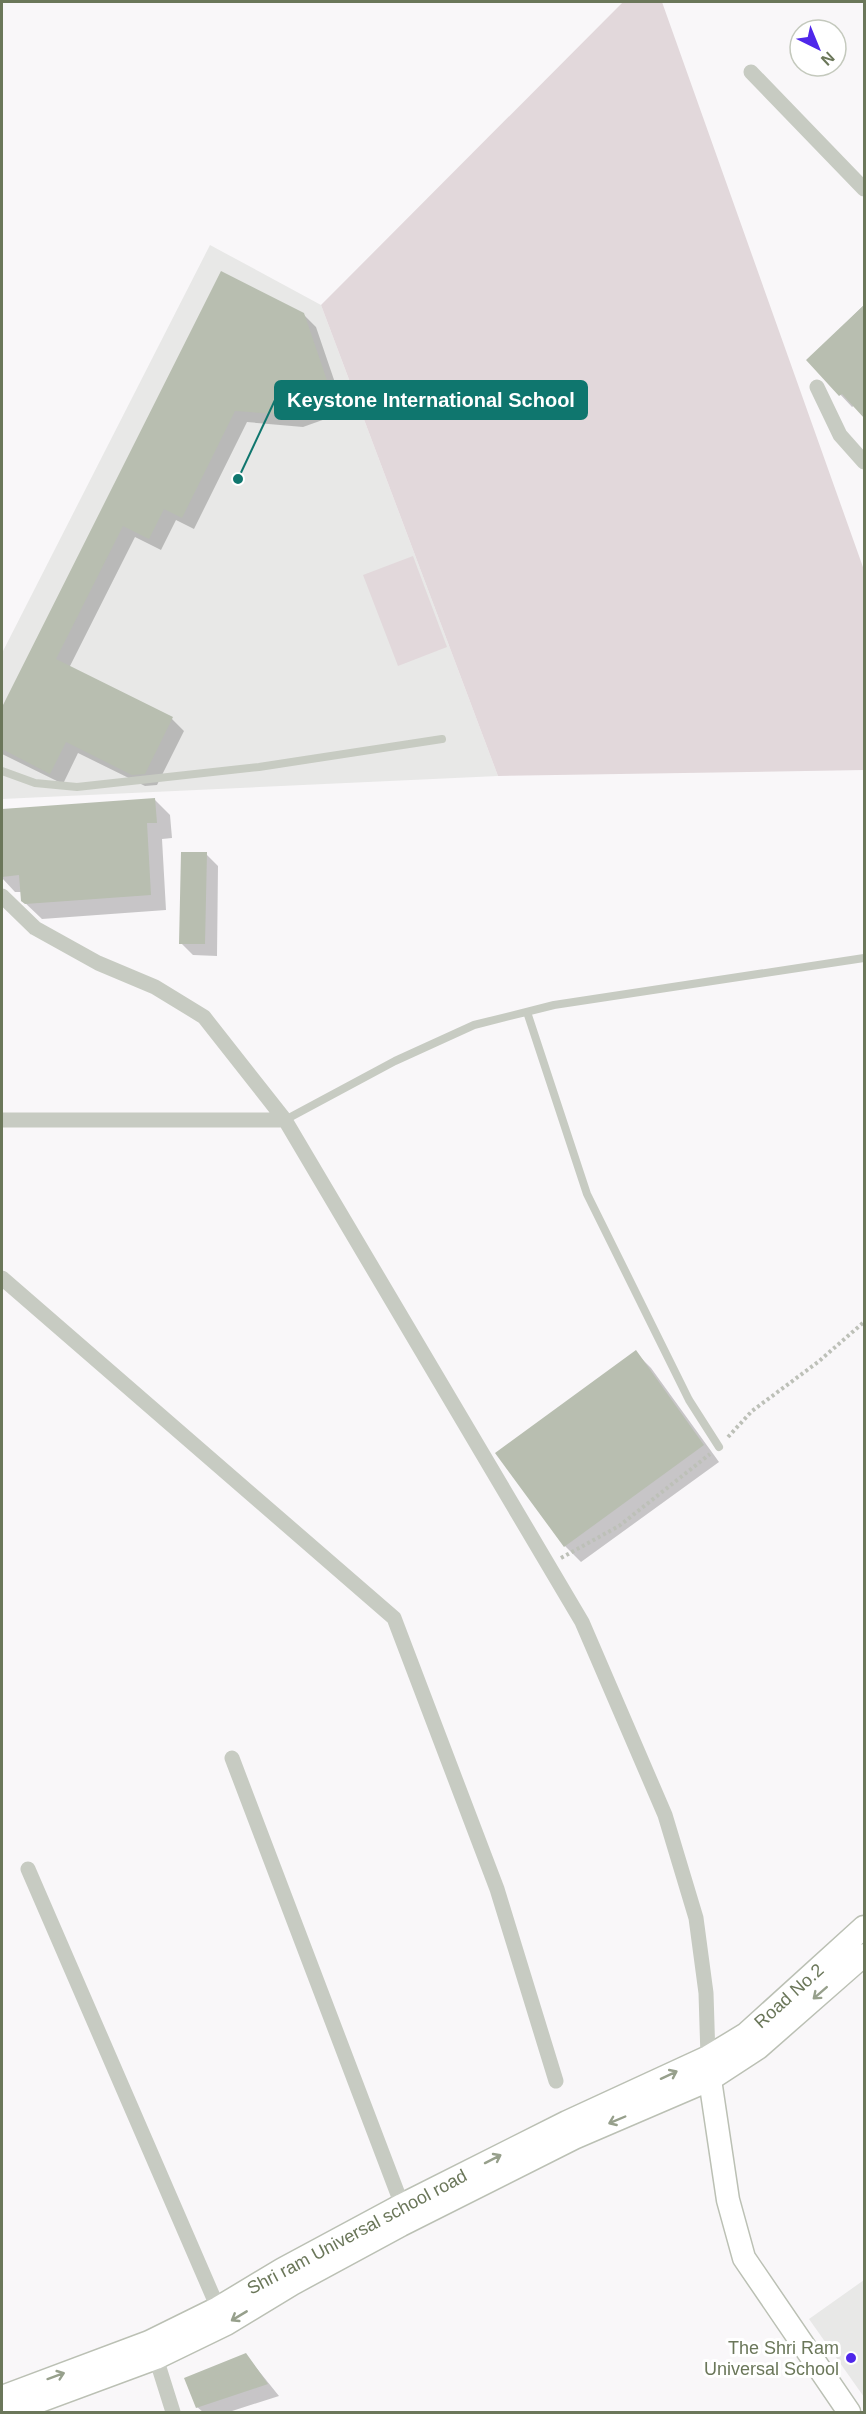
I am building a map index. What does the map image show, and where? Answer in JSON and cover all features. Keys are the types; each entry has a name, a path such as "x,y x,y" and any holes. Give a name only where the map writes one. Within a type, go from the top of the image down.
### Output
{"street":[{"path":"751,72 864,189"},
{"path":"817,387 840,435 864,462"},
{"path":"2,896 35,928 98,963 155,987 204,1017 285,1120 460,1417 538,1543 582,1622 666,1815 696,1918 706,1993 709,2080 728,2200 744,2258 849,2412"},
{"path":"2,1120 285,1120"},
{"path":"2,1278 394,1617 497,1889 556,2082"},
{"path":"232,1758 402,2205"},
{"path":"28,1869 218,2308"},
{"name":"Road No.2","path":"708,2057 746,2034 864,1927"},
{"name":"Shri ram Universal school road","path":"18,2411 156,2358 226,2324 292,2284 400,2225 574,2138 709,2080 758,2048 864,1954"},
{"name":"Shri ram Universal school road","path":"2,2397 149,2342 218,2308 283,2269 402,2205 567,2122 708,2057"},
{"path":"156,2358 173,2412"}],"lane":[{"path":"2,771 34,783 76,787 247,769 442,739"},
{"path":"285,1120 395,1061 474,1025 554,1005 864,958"},
{"path":"527,1012 587,1194 689,1400 719,1447"}],"shaded area":[{"path":"623,2 662,2 864,570 864,770 498,776 321,305"},
{"path":"210,245 321,305 498,776 2,799 2,653"},
{"path":"413,556 447,647 398,666 363,575"},
{"name":"The Shri Ram Universal School","path":"864,2280 864,2397 809,2319"}],"building":[{"path":"221,271 304,313 334,401 290,415 235,411 182,518 164,509 149,539 123,526 56,659 173,717 145,774 132,775 66,742 50,774 2,749 2,707"},
{"path":"864,305 864,418 842,394 839,396 806,360"},
{"path":"155,798 157,823 147,823 151,895 25,904 21,901 19,875 2,877 2,809"},
{"path":"181,852 207,852 205,944 179,944"},
{"path":"636,1350 704,1445 564,1547 495,1453"},
{"path":"246,2353 268,2384 196,2408 184,2378"}],"place":[{"name":"Keystone International School","path":"238,479"},
{"name":"The Shri Ram Universal School","path":"851,2358"}]}
